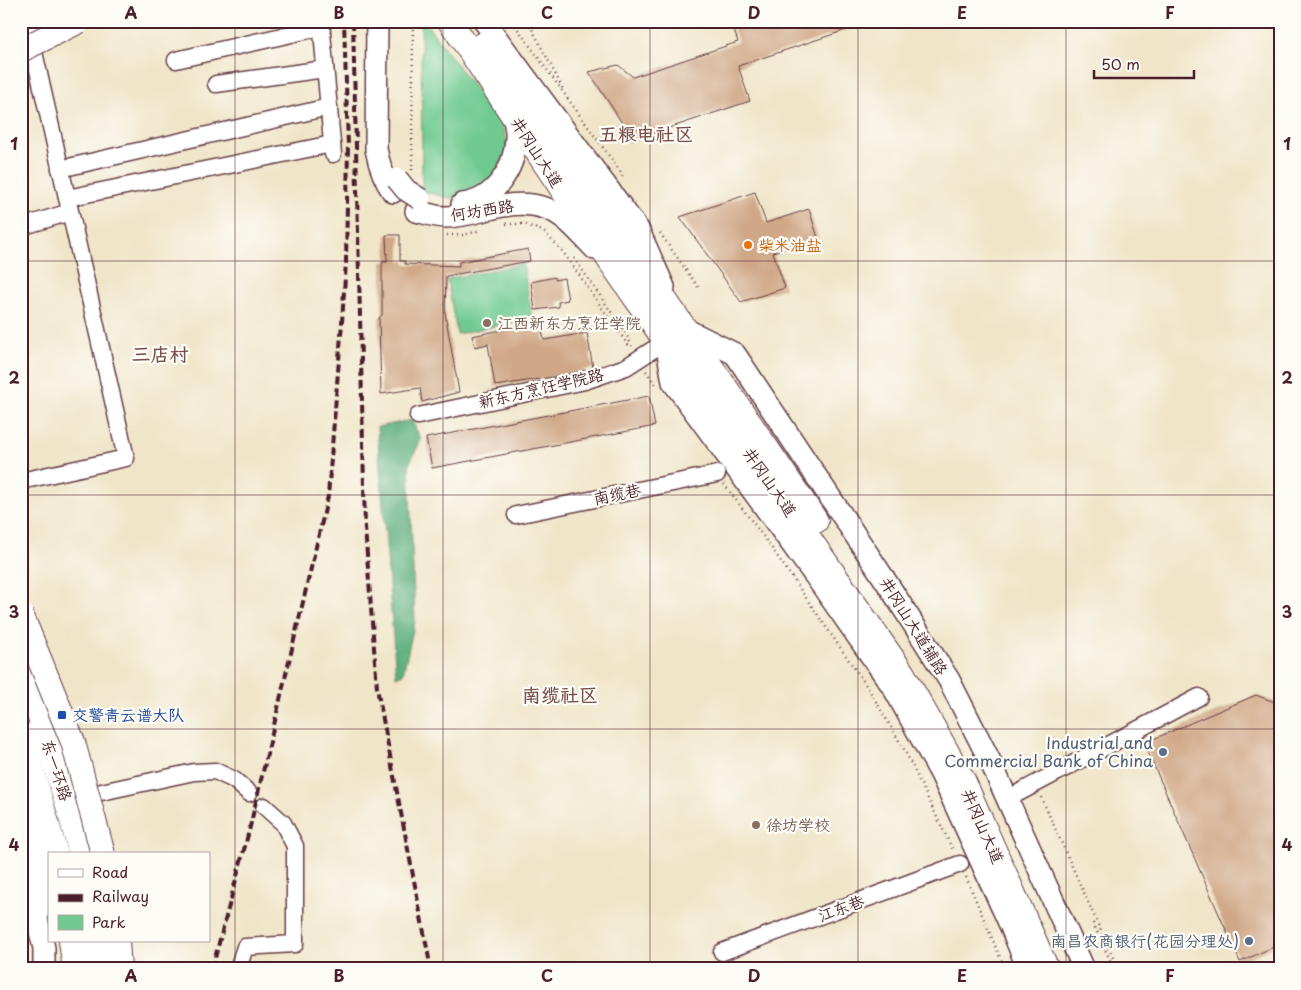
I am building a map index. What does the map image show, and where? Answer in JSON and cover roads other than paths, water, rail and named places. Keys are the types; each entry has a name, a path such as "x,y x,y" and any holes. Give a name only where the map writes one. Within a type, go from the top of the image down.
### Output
{"highway":[{"path":"24,34 79,21"},
{"name":"井冈山大道","path":"450,21 612,264 675,335 723,382 919,672 977,777 1060,969"},
{"name":"井冈山大道","path":"468,21 675,335 705,389 902,672 964,782 1047,969"},
{"path":"21,614 73,742 102,852"},
{"name":"东一环路","path":"21,658 68,806 80,852"},
{"name":"东一环路","path":"21,734 55,852"},
{"path":"71,942 75,969"},
{"path":"94,942 97,969"},
{"path":"117,942 119,969"}],"main road":[{"name":"何坊西路","path":"377,21 376,149 382,173 395,185 406,190 418,205 444,217 463,215 495,206 519,204 546,208 562,218 612,264"},
{"name":"何坊西路","path":"389,21 388,152 395,185"},
{"path":"484,21 638,229 675,335 673,382 818,580 898,695 941,774 1011,927 1028,969"},
{"name":"何坊西路","path":"418,205 443,206 465,204 484,196 501,183 513,159 516,137 513,115"},
{"name":"井冈山大道辅路","path":"675,335 735,354 891,589 948,680 988,756 1084,969"},
{"path":"21,679 74,852"},
{"path":"21,794 35,842 48,901"},
{"path":"21,853 44,948 44,969"},
{"path":"56,942 58,969"},
{"path":"98,942 102,969"}],"street":[{"path":"21,481 126,458 69,205 24,34 48,21"},
{"path":"21,227 69,205 332,150 322,24 176,60"},
{"path":"216,84 326,68"},
{"path":"60,169 329,107"},
{"name":"新东方烹饪学院路","path":"418,416 585,382 626,367 675,335"},
{"name":"南缆巷","path":"516,515 717,474"},
{"path":"1007,798 1199,697"},
{"path":"68,806 92,794 194,772 215,771 234,780 250,793"},
{"path":"238,969 246,947 296,944 295,846 284,822 264,806"},
{"name":"江东巷","path":"722,952 960,864"}],"railway":[{"path":"212,969 249,831 328,496 346,262 348,146 344,21"},
{"path":"353,21 365,528 377,688 431,969"}],"place":[{"name":"柴米油盐","path":"748,245"},
{"name":"江西新东方烹饪学院","path":"487,323"},
{"name":"交警青云谱大队","path":"62,715"},
{"name":"Industrial and Commercial Bank of China","path":"1163,752"},
{"name":"徐坊学校","path":"756,825"},
{"name":"南昌农商银行(花园分理处)","path":"1249,941"}],"district":[{"name":"五粮电社区","path":"646,134"},
{"name":"三店村","path":"160,354"},
{"name":"南缆社区","path":"560,695"}]}
